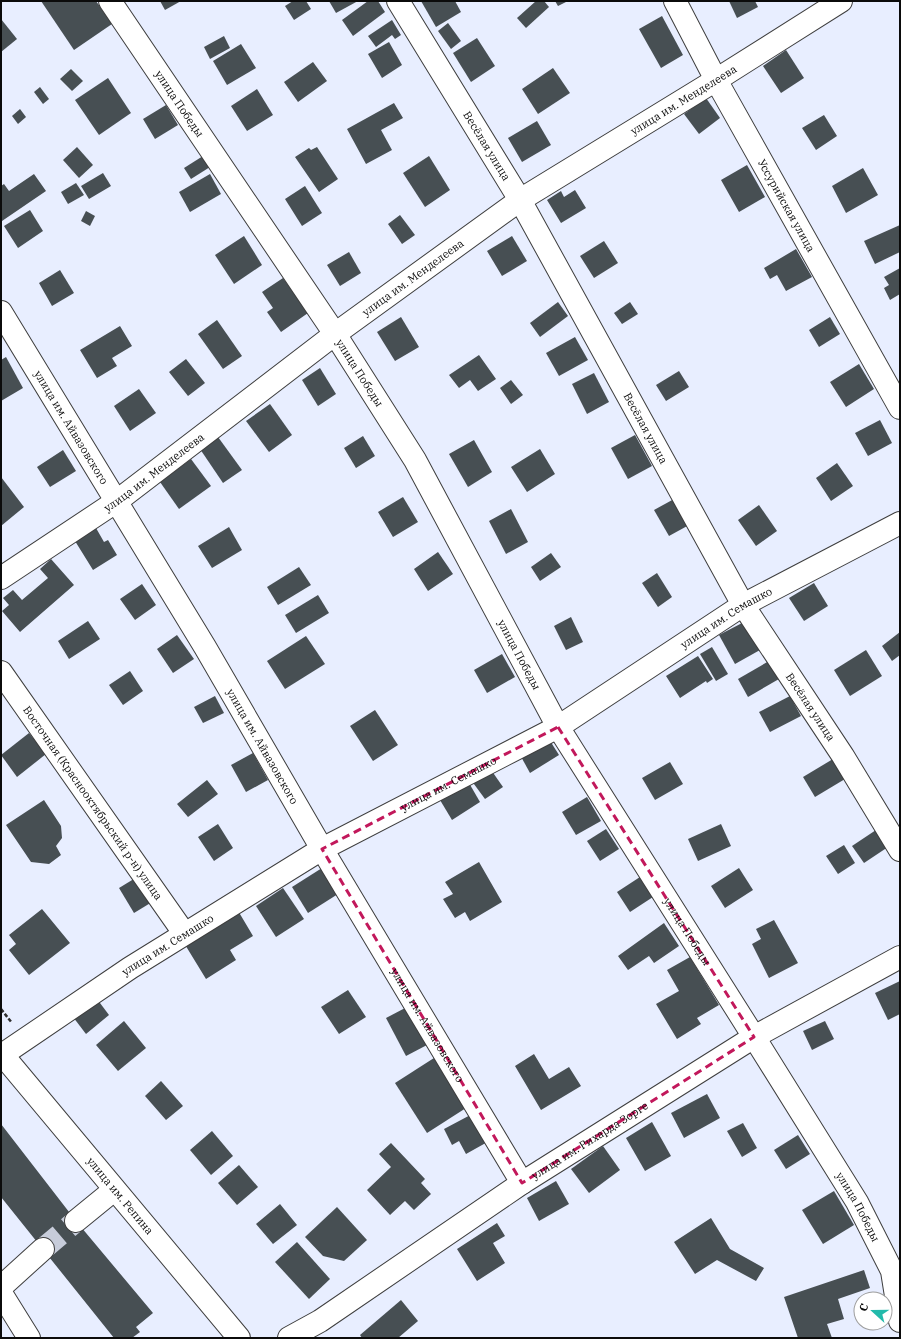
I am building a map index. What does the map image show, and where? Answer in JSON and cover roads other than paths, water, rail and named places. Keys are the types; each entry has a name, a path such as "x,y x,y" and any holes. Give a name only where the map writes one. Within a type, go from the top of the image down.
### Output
{"street":[{"name":"улица Победы","path":"110,1 334,334 415,460 558,726 754,1036 860,1209 892,1271 900,1321"},
{"name":"Весёлая улица","path":"398,1 520,200 743,605 843,756 900,850"},
{"name":"Уссурийская улица","path":"676,1 716,80 900,408"},
{"name":"улица им. Менделеева","path":"1,578 117,501 334,334 520,200 716,80 841,1"},
{"name":"улица им. Айвазовского","path":"1,312 205,647 322,849 522,1184"},
{"name":"улица им. Семашко","path":"2,1054 123,972 322,849 558,726 743,605 900,523"},
{"name":"Восточная (Краснооктябрьский р-н) улица","path":"1,672 184,933"},
{"name":"улица им. Рихарда Зорге","path":"289,1338 320,1321 522,1184 754,1036 900,957"},
{"name":"улица им. Репина","path":"2,1054 239,1338"},
{"path":"76,1221 114,1190"},
{"path":"1,1287 43,1249"},
{"path":"1,1293 29,1338"}],"tunnel":[{"path":"43,1249 76,1221"}]}
